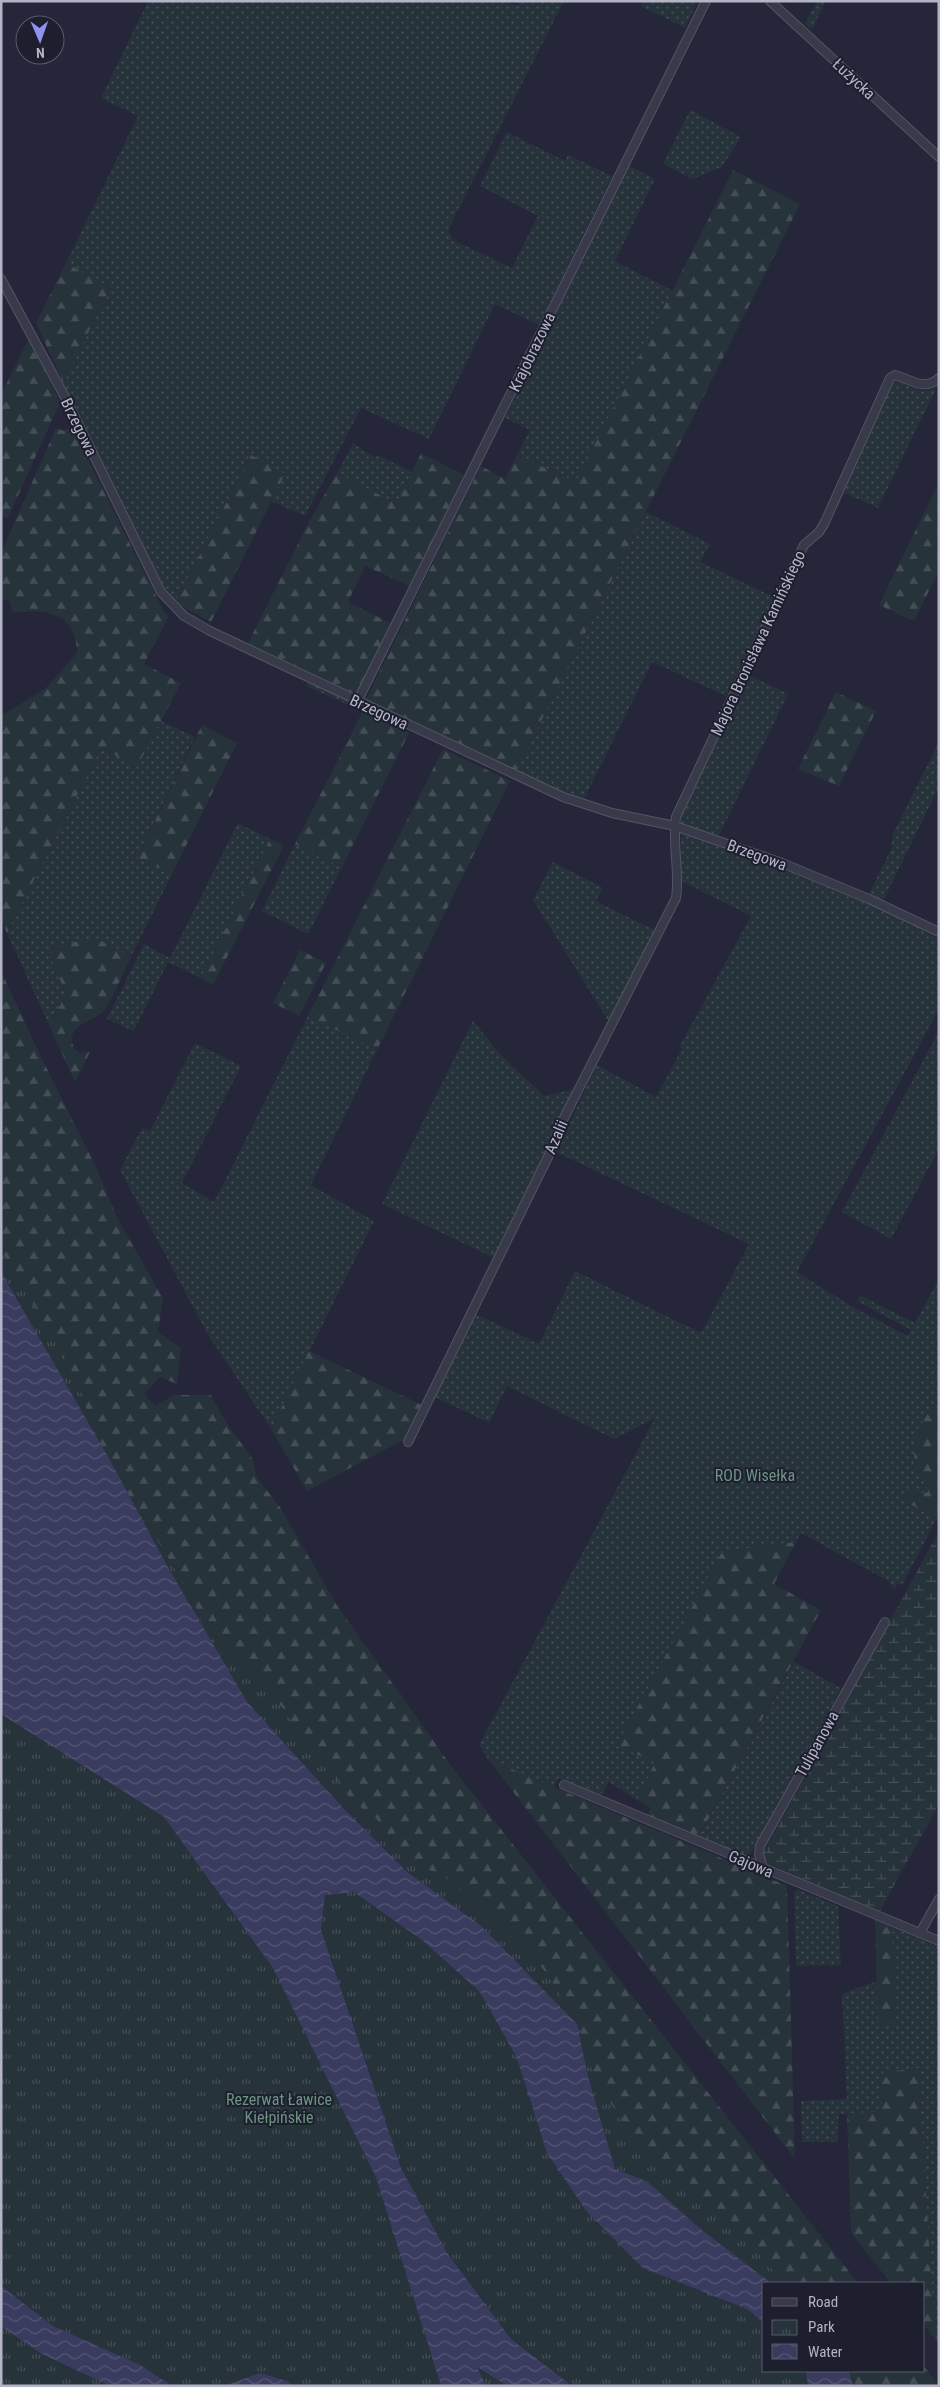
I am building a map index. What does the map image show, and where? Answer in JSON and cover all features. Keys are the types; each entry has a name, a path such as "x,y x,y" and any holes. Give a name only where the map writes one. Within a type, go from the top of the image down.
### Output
{"street":[{"name":"Krajobrazowa","path":"357,702 706,1"},
{"name":"Łużycka","path":"770,1 939,157"},
{"name":"Brzegowa","path":"1,279 66,399 161,592 184,616 210,632 563,797 612,813 675,826 782,863 869,899 939,932"},
{"name":"Majora Bronisława Kamińskiego","path":"675,826 676,817 804,544 819,532 824,524 890,378 895,375 923,386 929,385 939,378"},
{"name":"Azalii","path":"408,1442 548,1157 563,1120 676,898 678,885 674,853 675,826"},
{"name":"Tulipanowa","path":"763,1868 759,1854 760,1846 885,1622"},
{"name":"Gajowa","path":"564,1785 939,1941"},
{"path":"920,1934 939,1899"}],"green space":[{"path":"148,1 504,1 517,6 520,1 564,1 448,230 453,240 512,268 538,216 480,186 507,132 565,161 568,155 612,176 539,325 495,304 429,439 361,408 305,516 271,501 284,474 250,456 176,601 167,592 63,382 111,288 66,263 138,116 101,98"},
{"path":"644,1 698,1 685,28 641,6"},
{"path":"817,1 826,1 812,29 805,24"},
{"path":"690,110 741,137 722,167 693,179 663,164"},
{"path":"629,166 655,179 615,261 673,291 576,482 517,455 530,430 505,418"},
{"path":"733,170 800,204 516,771 365,701 481,466 505,479 517,455 576,482"},
{"path":"66,263 111,288 63,382 36,323"},
{"path":"29,338 60,402 8,518 1,515 1,395"},
{"path":"898,381 922,391 936,389 878,508 844,493 878,408 894,382"},
{"path":"71,426 165,614 169,616 144,664 181,683 137,767 101,748 7,933 1,921 1,713 6,713 46,688 77,653 76,640 72,629 65,621 48,613 13,613 9,601 1,599 1,553 56,428 64,431"},
{"path":"353,443 374,457 378,455 412,472 397,504 337,473"},
{"path":"421,453 464,475 410,586 365,566 348,602 392,624 355,697 247,645 310,520 337,473 397,504"},
{"path":"251,455 285,474 211,622 186,609 176,601"},
{"path":"939,482 939,571 914,621 879,605"},
{"path":"646,512 710,544 700,562 774,597 726,696 652,662 583,801 516,771"},
{"path":"749,675 788,694 718,838 681,825 680,819"},
{"path":"308,681 355,704 353,707 306,686"},
{"path":"836,692 876,711 839,786 798,769"},
{"path":"363,711 409,733 342,867 295,844"},
{"path":"161,721 195,737 137,857 172,874 131,957 96,939 52,949 54,968 67,993 49,1025 7,933 101,748 137,767"},
{"path":"202,725 237,743 172,874 137,857"},
{"path":"939,742 939,787 883,901 869,894 891,849 893,834"},
{"path":"443,749 510,781 377,1050 308,1016"},
{"path":"238,823 270,839 201,978 168,962 134,1031 107,1019 144,944 170,958"},
{"name":"ROD Wisełka","path":"681,833 742,853 832,888 921,927 920,929 939,939 939,1009 797,1272 853,1307 908,1336 911,1330 857,1301 860,1295 915,1323 939,1279 939,1411 930,1409 918,1432 915,1448 916,1465 928,1492 904,1501 937,1518 902,1585 898,1583 895,1589 891,1586 890,1582 801,1533 796,1542 722,1552 618,1745 656,1763 637,1800 609,1782 600,1797 558,1778 554,1787 488,1759 479,1745 655,1418 614,1439 507,1386 489,1423 435,1397 476,1314 539,1344 575,1271 701,1333 749,1244 556,1152 597,1065 656,1097 682,1049 679,1048 751,916 681,881"},
{"path":"270,839 284,845 213,985 201,978"},
{"path":"295,844 342,867 308,934 262,911"},
{"path":"553,862 603,888 596,901 654,930 609,1022 533,900"},
{"path":"97,939 131,957 104,1011 80,1026 72,1035 75,1050 81,1053 90,1052 75,1082 49,1025 67,993 54,968 52,949 68,943"},
{"path":"300,950 326,963 299,1016 273,1003"},
{"path":"1,971 40,1055 95,1165 118,1219 163,1299 158,1332 181,1348 177,1384 160,1377 144,1394 155,1406 174,1395 211,1395 226,1422 253,1460 257,1478 280,1507 336,1604 452,1767 857,2282 770,2282 698,2227 406,1871 247,1702 166,1564 1,1272"},
{"path":"308,1016 377,1050 311,1185 374,1221 271,1429 208,1335 120,1170 142,1128 150,1131 195,1043 241,1066 182,1183 214,1202"},
{"path":"473,1021 500,1054 544,1096 576,1089 494,1258 382,1204"},
{"path":"939,1031 939,1149 891,1239 842,1212"},
{"name":"Rezerwat Ławice Kiełpińskie","path":"1,1250 55,1338 79,1385 88,1414 129,1513 142,1517 163,1549 191,1596 210,1641 230,1648 266,1686 353,1801 361,1807 371,1821 376,1818 407,1860 445,1877 524,1945 547,1974 578,2023 595,2080 637,2142 660,2168 742,2234 783,2282 762,2282 762,2372 812,2372 816,2386 1,2386"},
{"path":"309,1351 422,1405 405,1439 307,1491 271,1429"},
{"path":"930,1409 939,1411 939,1515 937,1518 904,1501 911,1490 928,1492 916,1465 914,1448 918,1432"},
{"path":"939,1531 939,1804 880,1911 766,1863 763,1854"},
{"path":"796,1542 774,1584 821,1610 698,1838 646,1816 651,1808 637,1800 655,1763 617,1745 722,1552"},
{"path":"794,1662 841,1688 748,1858 698,1838"},
{"path":"488,1759 787,1886 795,2159"},
{"path":"798,1890 838,1906 841,1965 796,1966 794,1892"},
{"path":"875,1920 892,1927 895,2023 878,2024"},
{"path":"892,1927 939,1947 939,2344 935,2339 918,2068 883,2112 839,2114 837,2142 802,2142 801,2101 847,2099 842,1994 877,1981 878,2023 894,2023"},
{"path":"918,2068 935,2339 925,2326 925,2282 890,2282 851,2233 847,2113 882,2112 881,2073"},
{"path":"925,2367 939,2386 853,2386 849,2372 925,2372"}],"water":[{"path":"1,1272 111,1462 166,1564 247,1702 344,1809 406,1871 481,1926 577,2024 588,2077 615,2169 648,2182 698,2227 770,2282 762,2282 762,2321 747,2309 643,2268 587,2212 547,2153 517,2058 480,1992 422,1940 354,1892 325,1895 321,1930 401,2168 447,2253 511,2339 572,2386 508,2386 477,2367 486,2386 441,2386 376,2177 273,1968 164,1817 1,1714"},
{"path":"1,2286 53,2326 140,2365 172,2386 110,2386 40,2353 1,2326"},
{"path":"806,2372 849,2372 853,2386 808,2386"},
{"path":"260,2373 287,2381 293,2386 224,2386"}]}
